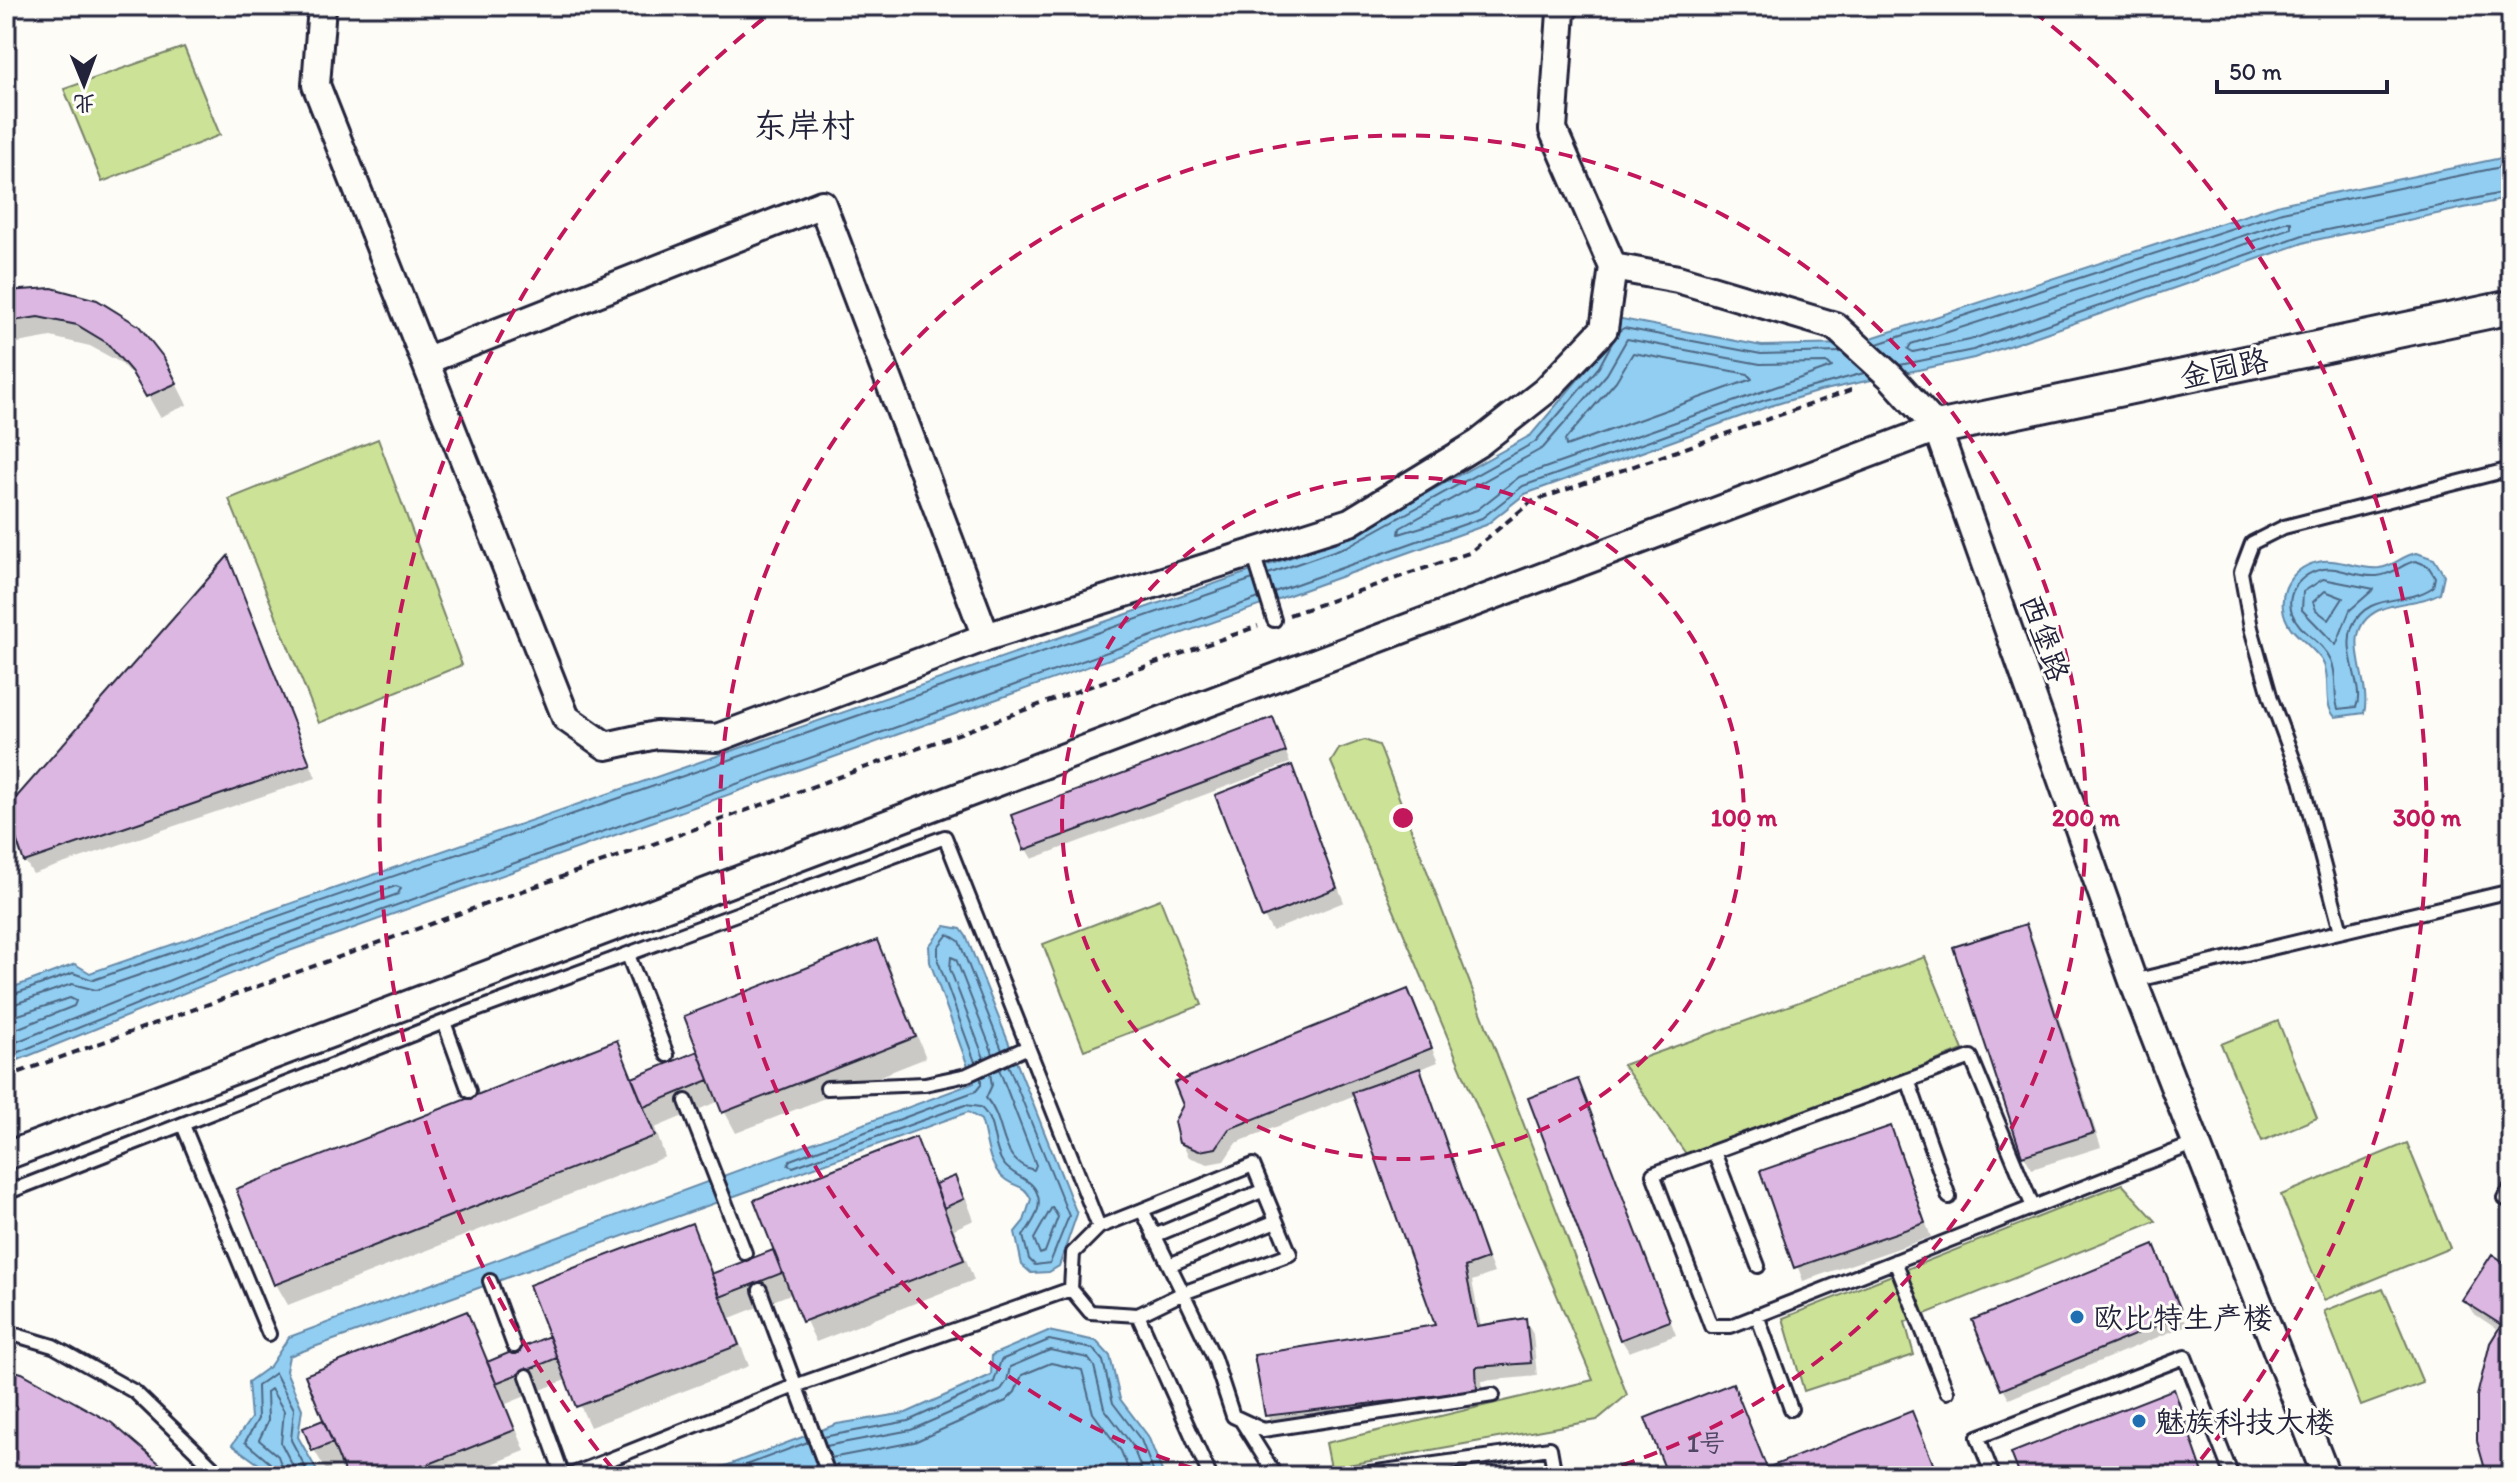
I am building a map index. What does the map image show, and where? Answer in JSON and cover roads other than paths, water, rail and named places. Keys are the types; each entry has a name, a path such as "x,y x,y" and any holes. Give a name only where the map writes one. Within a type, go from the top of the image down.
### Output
{"street":[{"path":"322,6 316,85 566,718 606,746 656,735 717,738 986,637 1350,522 1490,435 1545,391 1604,329 1613,267 1553,130 1561,12 1566,6"},
{"path":"425,361 822,204 986,637"},
{"name":"西堡路","path":"1613,267 1678,279 1840,329 1891,377 1937,428 2133,981 2322,1475"},
{"name":"金园路","path":"1937,428 2511,307"},
{"path":"6,1156 1937,428"}],"lane":[{"path":"2341,931 2301,780 2271,699 2251,628 2241,572 2252,543 2284,527 2511,469"},
{"path":"1253,553 1274,620"},
{"path":"6,1193 444,1022 945,837 1023,1050 1099,1227"},
{"path":"2133,981 2511,891"},
{"path":"628,955 667,1055"},
{"path":"444,1022 469,1091"},
{"path":"827,1088 889,1088 967,1075 1023,1050"},
{"path":"2033,1207 1971,1057 1653,1174 1711,1326 1731,1326 2196,1143"},
{"path":"1908,1080 1949,1197"},
{"path":"686,1101 745,1253"},
{"path":"183,1125 269,1334"},
{"path":"1714,1152 1758,1266"},
{"path":"1253,1165 1290,1254 1183,1293 1138,1315 1090,1312 1071,1289 1073,1253 1099,1227 1142,1210 1253,1165"},
{"path":"2511,1187 2504,1198 2511,1202"},
{"path":"1154,1236 1264,1190"},
{"path":"1142,1210 1214,1358 1233,1416 1263,1430 1493,1395"},
{"path":"1169,1265 1276,1221"},
{"path":"1895,1261 1947,1392"},
{"path":"490,1281 514,1346"},
{"path":"527,1376 565,1476 795,1386 1071,1289"},
{"path":"760,1290 829,1476"},
{"path":"1138,1315 1210,1476"},
{"path":"1757,1315 1791,1409"},
{"path":"6,1331 53,1346 135,1392 222,1476"},
{"path":"1993,1476 1978,1437 2185,1357 2232,1476"},
{"path":"1241,1420 1276,1476"},
{"path":"1348,1476 1550,1448 1555,1476"}],"water":[{"path":"2511,156 2511,198 2306,242 1974,358 1820,391 1767,407 1525,494 1486,525 278,955 6,1065 6,990 75,964 90,973 1344,539 1531,435 1593,362 1617,318 1762,346 1853,344 2280,204"},
{"path":"2417,553 2434,559 2444,575 2440,593 2386,607 2366,619 2359,630 2357,643 2364,686 2364,713 2335,717 2329,704 2321,659 2285,618 2283,597 2286,588 2298,571 2318,562 2333,561 2379,568"},
{"path":"945,926 961,929 966,936 1077,1214 1059,1266 1049,1272 1031,1273 1022,1265 1015,1232 1024,1221 1031,1199 1023,1189 999,1174 991,1160 981,1120 968,1112 289,1356 286,1371 302,1409 298,1437 320,1476 268,1476 264,1468 232,1445 251,1418 248,1382 270,1366 289,1337 974,1083 930,962 929,946"},
{"path":"1048,1331 1096,1341 1110,1356 1120,1399 1148,1436 1164,1476 699,1476 837,1424 906,1413 991,1375 992,1355"}],"place":[{"name":"欧比特生产楼","path":"2077,1317"},
{"name":"魅族科技大楼","path":"2139,1421"}],"district":[{"name":"东岸村","path":"804,125"}]}
